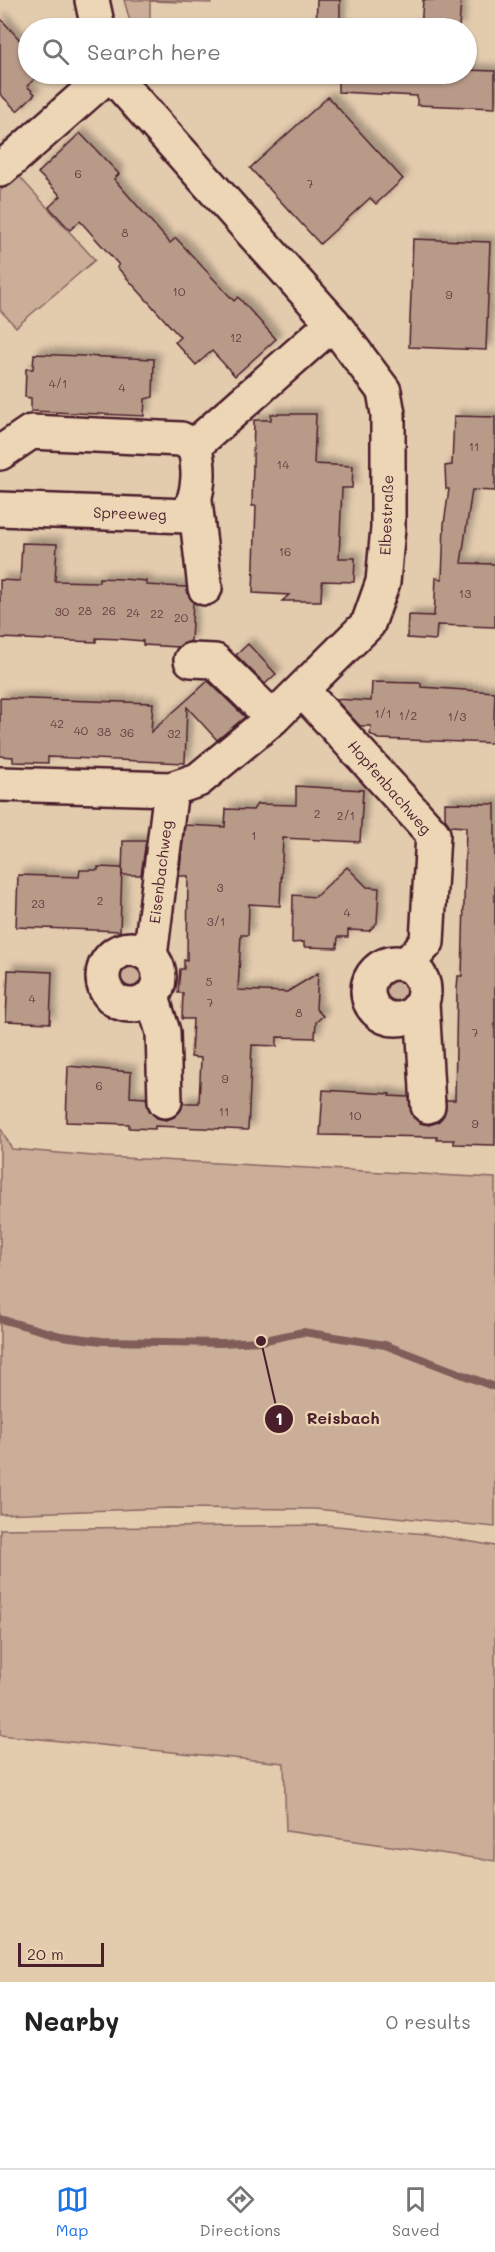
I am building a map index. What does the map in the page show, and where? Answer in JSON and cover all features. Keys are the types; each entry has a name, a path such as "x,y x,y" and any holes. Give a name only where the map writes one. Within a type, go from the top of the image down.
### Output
{"street":[{"path":"92,0 96,18"},
{"name":"Elbestraße","path":"6,154 97,84"},
{"name":"Elbestraße","path":"0,784 171,789 198,780 303,691 368,624 383,582 386,556 388,440 384,391 333,323 119,84"},
{"path":"194,446 333,323"},
{"path":"0,453 31,432 181,439 194,446 199,460 195,501 205,588"},
{"name":"Spreeweg","path":"0,509 187,516 195,501"},
{"path":"191,660 215,661 273,718"},
{"name":"Hopfenbachweg","path":"303,691 433,834 427,942 407,964"},
{"name":"Eisenbachweg","path":"150,956 171,789"},
{"path":"134,949 150,956 159,971 157,990 152,997 136,1006 119,1003 107,992 103,975 110,959 118,952 134,949"},
{"path":"422,1003 409,1016 392,1019 377,1012 368,998 369,980 381,966 398,962 414,969 424,984 422,1003 428,1106"},
{"path":"152,997 163,1032 165,1101"}],"shaded area":[{"path":"124,0 212,0 211,3 150,1 150,18 129,18"},
{"path":"17,174 95,260 16,327 0,310 0,191"},
{"path":"131,960 144,965 149,978 144,991 131,996 118,991 113,978 118,965"},
{"path":"396,973 409,978 414,991 409,1004 396,1009 383,1004 378,991 383,978"},
{"path":"0,1127 12,1149 105,1157 495,1178 495,1527 315,1509 169,1508 0,1514"},
{"path":"325,1525 426,1534 495,1546 495,1861 286,1831 284,1763 0,1735 0,1529"}],"building":[{"path":"317,0 340,0 340,18 316,18"},
{"path":"423,0 461,0 460,18 422,18"},
{"path":"0,18 18,38 18,84 29,84 27,86 35,94 17,111 0,94"},
{"path":"477,70 495,71 495,108 417,105 417,96 338,92 338,84 477,84"},
{"path":"328,97 403,179 376,204 370,198 320,244 250,168"},
{"path":"80,133 119,174 114,179 170,243 176,238 234,301 238,297 276,339 235,376 212,351 196,365 175,342 180,337 117,267 119,265 80,221 70,230 49,207 61,196 38,173"},
{"path":"413,239 490,242 486,350 409,347"},
{"path":"34,354 154,359 153,397 145,399 144,416 31,411 31,398 25,397 26,369 33,369"},
{"path":"271,414 316,414 314,464 353,466 352,488 342,488 339,558 355,558 354,582 322,581 321,601 282,601 289,595 253,593 256,506 252,506 254,420 271,420"},
{"path":"454,416 495,417 495,491 472,490 461,563 495,564 495,627 437,625 436,640 407,638 408,615 434,616 436,578 442,579 444,524 449,489 446,489 445,466 452,465"},
{"path":"22,543 57,544 55,581 99,582 99,578 123,579 146,581 146,585 186,587 193,602 191,641 179,647 143,645 143,641 120,639 96,638 96,642 0,638 0,580 20,581"},
{"path":"248,644 276,674 265,684 236,655"},
{"path":"208,681 245,717 217,740 187,707 185,763 48,757 48,763 13,762 13,757 0,756 0,698 153,703 151,732"},
{"path":"372,682 421,683 421,687 495,692 493,743 378,739 370,734 371,726 360,726 335,699 371,701"},
{"path":"296,786 363,790 360,842 283,838 280,906 249,904 248,935 241,935 238,990 287,992 318,973 316,1009 323,1016 316,1022 315,1038 277,1037 277,1046 252,1045 248,1130 155,1126 155,1129 129,1128 129,1124 66,1122 68,1066 131,1072 130,1097 146,1098 149,1110 157,1118 166,1120 174,1117 181,1110 183,1103 199,1103 201,1058 191,1057 193,1019 182,1019 183,993 178,993 180,969 184,969 184,960 187,961 188,876 179,876 185,825 225,827 226,809 253,810 257,804 296,805"},
{"path":"445,803 495,804 495,1145 454,1144 454,1140 437,1140 437,1137 320,1135 323,1090 409,1097 413,1117 420,1123 429,1125 438,1122 444,1115 446,1100 455,1100 457,989 458,976 462,976 466,827 450,826 445,819"},
{"path":"123,841 146,841 141,875 122,875"},
{"path":"98,867 122,868 120,931 16,927 18,875 79,877 80,870 98,870"},
{"path":"347,867 367,887 379,888 377,923 369,931 348,930 348,937 338,937 337,948 304,947 304,942 292,943 293,895 315,897"},
{"path":"8,970 52,972 50,1023 6,1021"}],"waterway":[{"path":"0,1319 61,1336 102,1341 221,1343 261,1341 303,1332 385,1345 495,1387"}],"place":[{"name":"Reisbach","path":"261,1341"}]}
